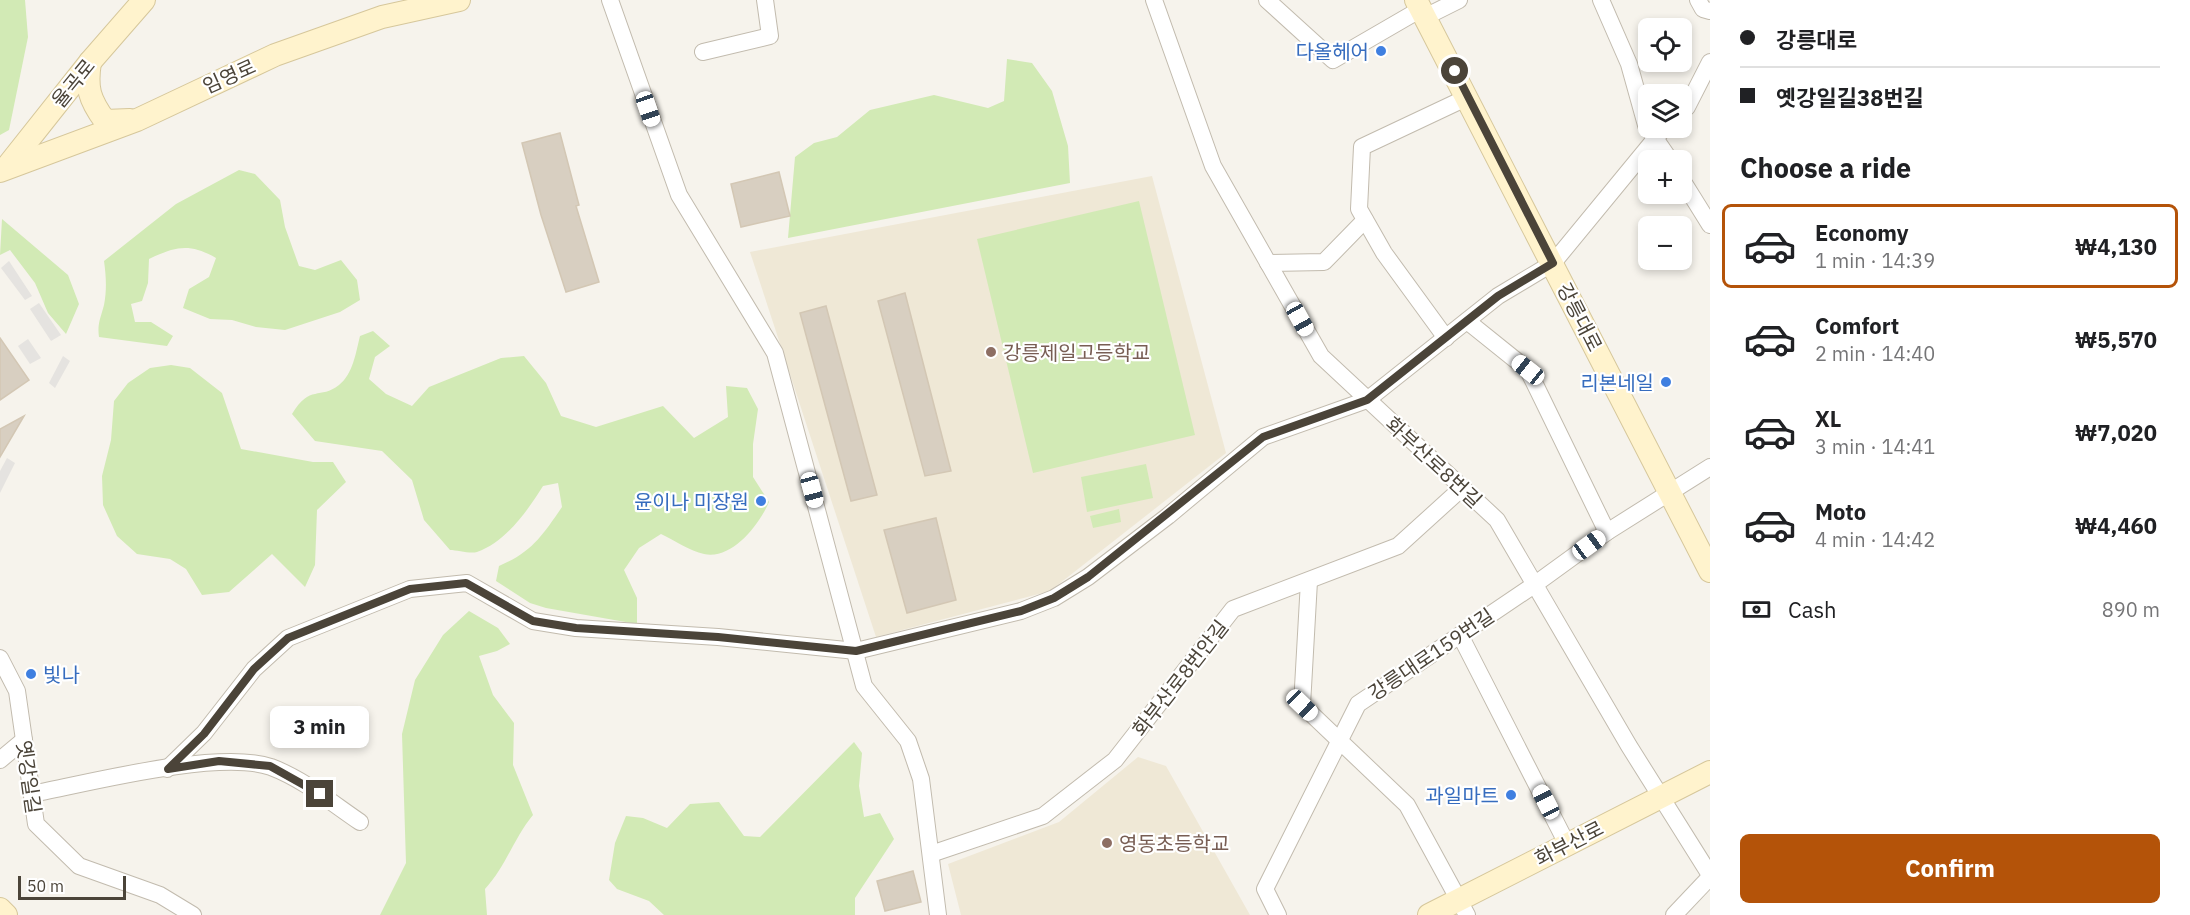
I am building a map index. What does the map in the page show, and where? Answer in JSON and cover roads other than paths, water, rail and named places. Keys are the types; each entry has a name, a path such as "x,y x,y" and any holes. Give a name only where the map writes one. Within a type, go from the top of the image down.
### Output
{"street":[{"name":"율곡로","path":"2,171 90,62 144,0"},
{"name":"임영로","path":"2,171 137,120 275,55 382,17 459,0"},
{"path":"610,0 679,195 775,353 864,686 909,741 921,779 938,915"},
{"path":"703,52 770,36 765,0"},
{"name":"화부산로8번길","path":"1154,0 1213,166 1321,356 1497,520 1660,796 1710,876"},
{"path":"1267,0 1333,60 1421,9 1460,0"},
{"path":"1601,0 1629,64 1638,96"},
{"path":"1698,0 1703,9 1710,11"},
{"name":"강릉대로","path":"1421,9 1710,571"},
{"path":"90,62 86,85 97,110 105,121 137,120"},
{"path":"1692,97 1710,62"},
{"path":"1446,338 1384,253 1359,209 1362,147 1468,97"},
{"path":"168,769 204,734 254,669 288,638 410,589 466,583 533,621 576,628 718,637 856,651 1021,611 1054,598 1088,577 1159,523 1263,437 1367,400 1498,296 1553,263 1654,138"},
{"path":"1692,196 1710,225"},
{"path":"1268,263 1324,262 1365,220"},
{"path":"1467,321 1528,370 1608,531"},
{"name":"강릉대로159번길","path":"1278,915 1265,889 1358,704 1534,585 1608,531 1710,467"},
{"name":"화부산로8번안길","path":"931,854 1043,816 1115,760 1233,609 1398,546 1462,488"},
{"path":"1309,581 1302,705 1407,805 1464,907"},
{"path":"1460,635 1567,844"},
{"name":"옛강일길","path":"0,658 17,691 36,824 79,866 160,895 193,915"},
{"path":"0,760 24,740"},
{"path":"32,794 219,761 270,766 320,794 360,822"},
{"name":"화부산로","path":"1429,915 1464,907 1567,844 1710,772"},
{"path":"1674,915 1710,876"},
{"path":"0,909 6,915"}],"place":[{"name":"다올헤어","path":"1381,51"},
{"name":"강릉제일고등학교","path":"991,352"},
{"name":"리본네일","path":"1666,382"},
{"name":"윤이나 미장원","path":"761,501"},
{"name":"빛나","path":"31,674"},
{"name":"과일마트","path":"1511,795"},
{"name":"영동초등학교","path":"1107,843"}]}
